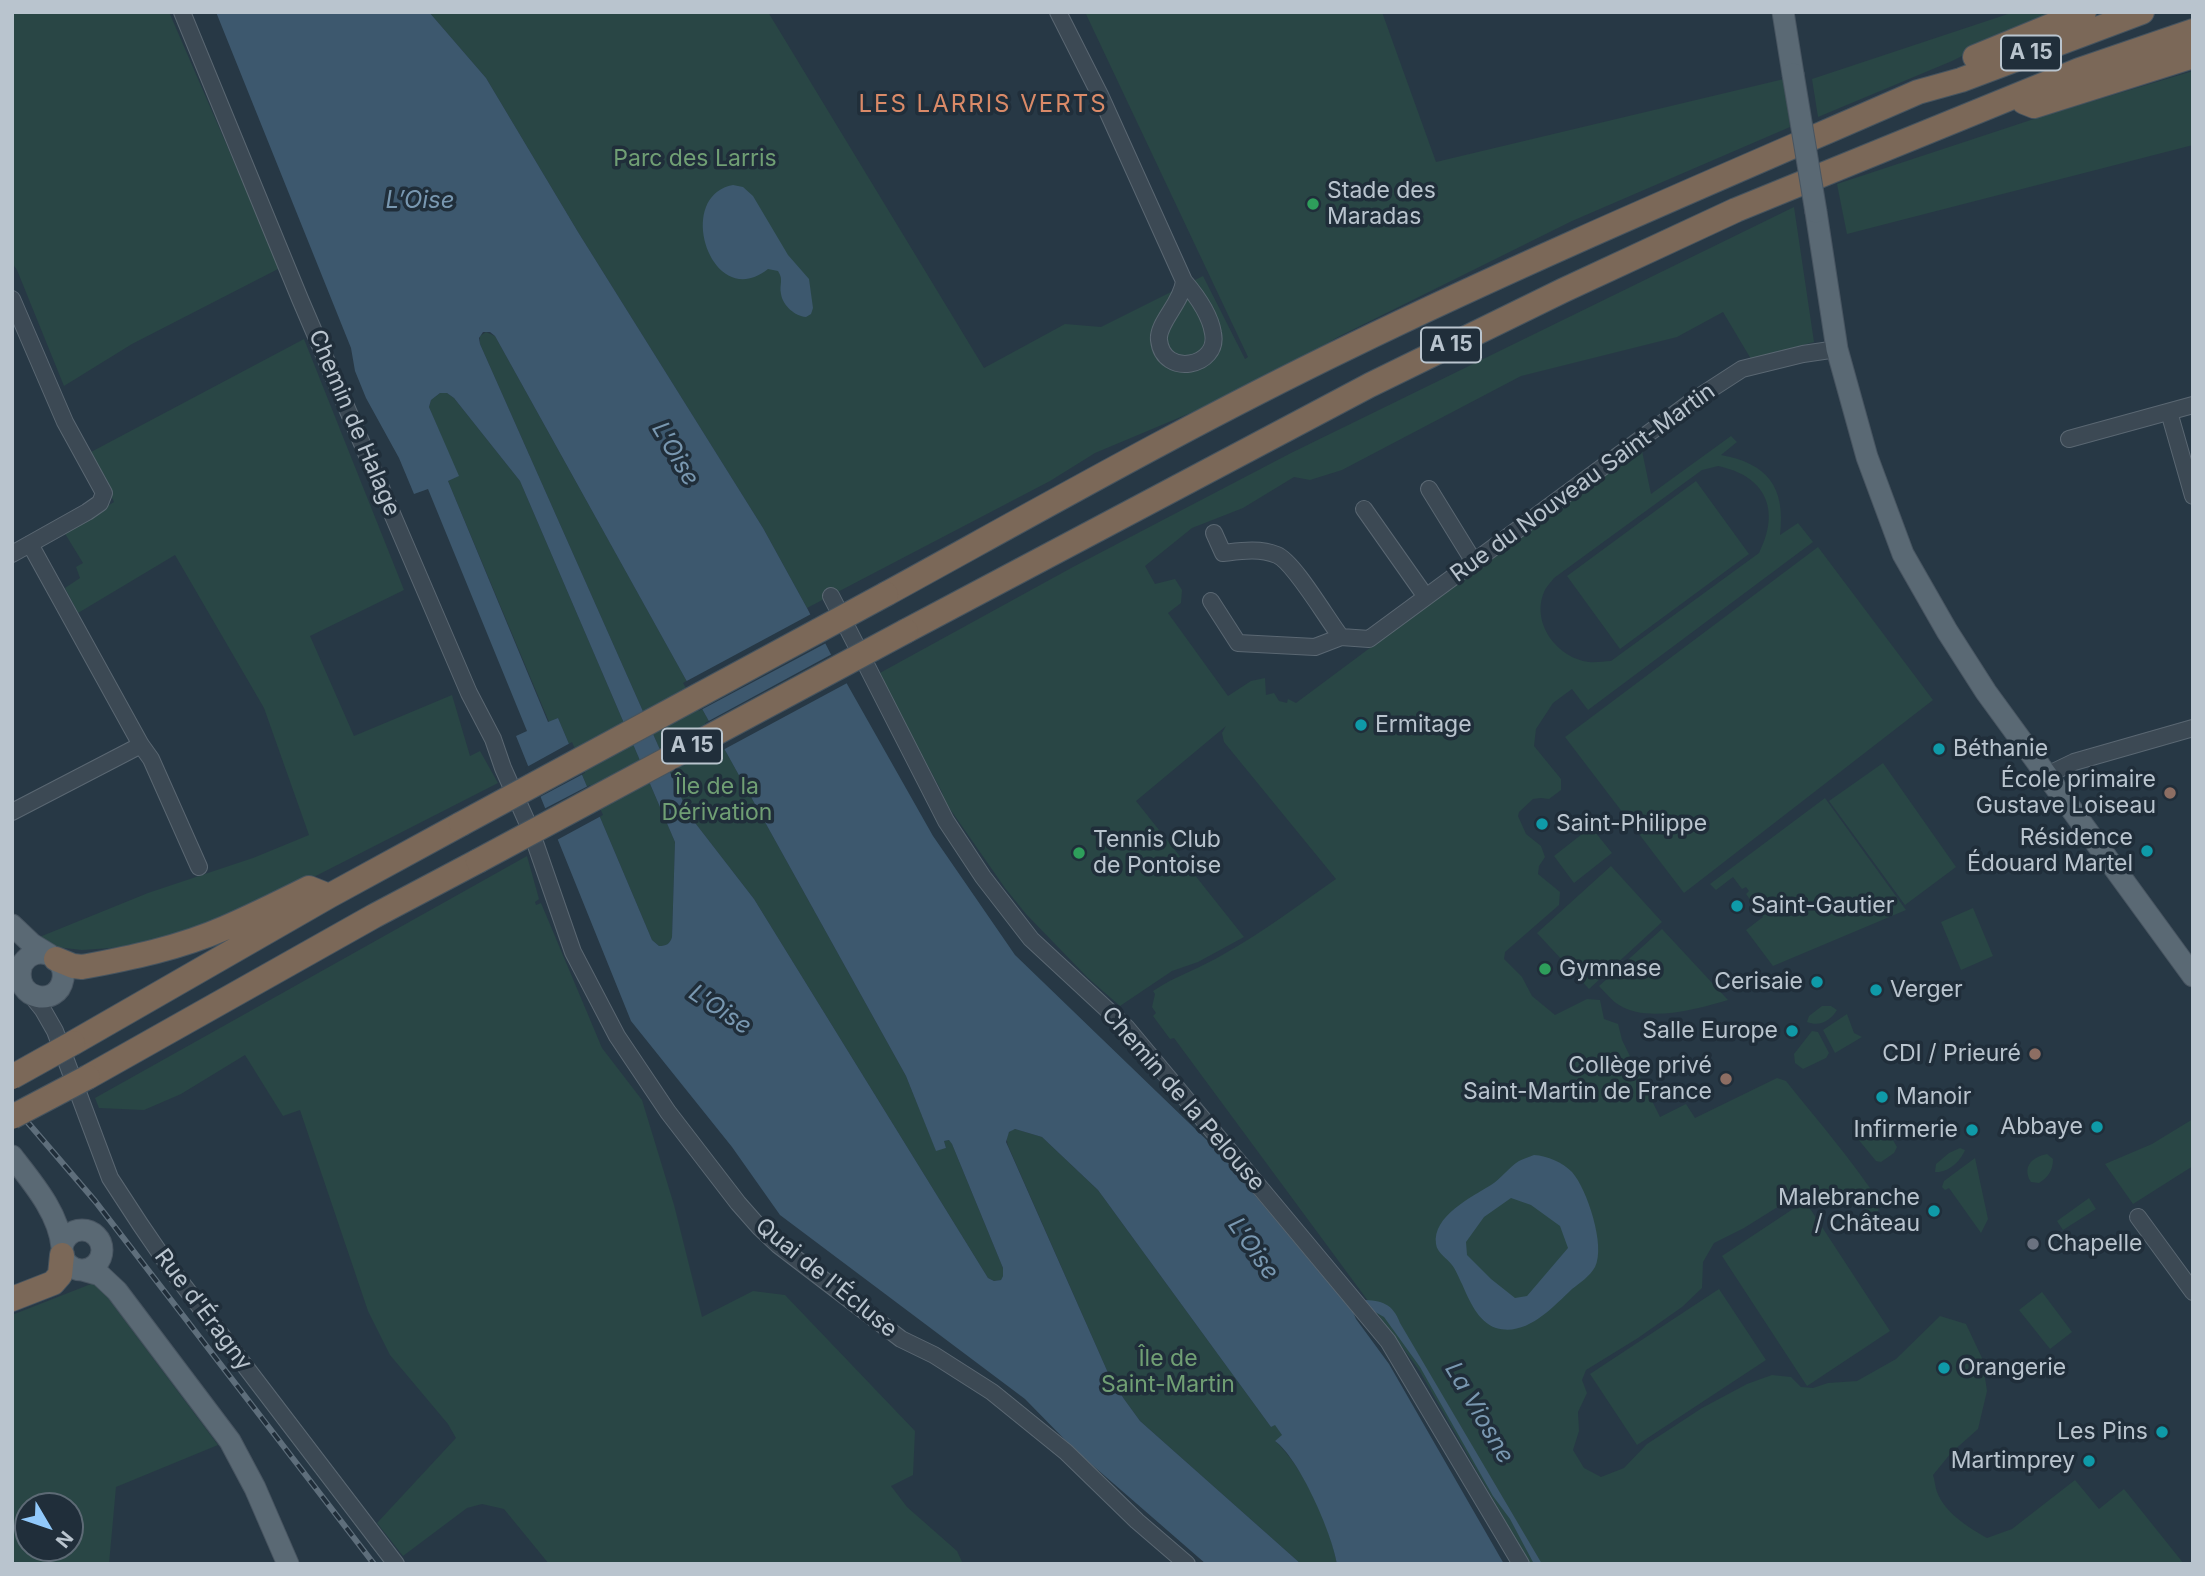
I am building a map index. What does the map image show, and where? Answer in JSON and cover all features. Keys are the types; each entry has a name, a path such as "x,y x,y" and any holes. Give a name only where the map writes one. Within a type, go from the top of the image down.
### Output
{"highway":[{"path":"1918,92 1938,76 1969,60 2084,12"},
{"name":"A 15","path":"12,1077 64,1037 329,896 1137,456 1348,348 1613,226 1918,92 1961,80 2142,12"},
{"name":"A 15","path":"12,1117 374,916 1345,398 1552,296 1736,210 2079,70 2193,31"},
{"path":"2013,97 2034,106 2193,57"},
{"path":"53,957 82,967 142,955 225,928 309,888 329,896"},
{"path":"12,1299 56,1281 61,1272 62,1251"}],"main road":[{"path":"1775,12 1788,50"},
{"path":"1783,12 1837,349 1867,457 1903,554 1967,665 2189,962"},
{"path":"12,925 32,944 53,957 62,969 62,984 57,991 40,997 24,994 18,971 18,951 12,941"},
{"path":"18,971 33,955 41,953 53,957"},
{"path":"12,1156 39,1193 55,1224 65,1262 71,1267 97,1273 117,1291 230,1441 255,1488 288,1564"},
{"path":"39,1193 95,1241 117,1291"},
{"path":"62,1251 65,1240 73,1232 81,1230 95,1241 100,1257 96,1264 82,1270"}],"street":[{"name":"Chemin de Halage","path":"182,12 300,299 531,831"},
{"path":"1058,12 1109,115 1184,281 1199,300 1214,336 1205,357 1183,365 1166,354 1159,338 1162,326 1179,301 1184,281"},
{"path":"12,299 65,422 103,493 100,503 87,512 12,554"},
{"name":"Rue du Nouveau Saint-Martin","path":"1211,601 1238,643 1315,647 1341,637 1369,639 1680,410 1742,369 1837,349"},
{"path":"2068,439 2193,405"},
{"path":"2169,412 2193,496"},
{"path":"1429,489 1474,562"},
{"path":"1364,509 1426,597"},
{"path":"1214,533 1223,553 1253,549 1279,555 1296,572 1341,637"},
{"path":"30,544 151,759 199,867"},
{"name":"Chemin de la Pelouse","path":"831,596 946,821 983,877 1031,939 1126,1027 1388,1341 1521,1564"},
{"path":"2047,775 2074,762 2193,728"},
{"path":"12,812 141,745"},
{"name":"Quai de l'Écluse","path":"531,831 573,952 617,1036 668,1112 760,1228 778,1245 901,1339 934,1355 992,1392 1066,1452 1137,1521 1187,1564"},
{"name":"Rue d'Éragny","path":"62,984 55,1007 110,1178 146,1234 396,1564"},
{"name":"Rue d'Éragny","path":"24,994 43,1010 64,1037"},
{"path":"2138,1217 2193,1292"}],"green space":[{"path":"12,12 169,12 280,268 132,344 64,386 12,263"},
{"name":"Parc des Larris","path":"429,12 768,12 984,368 1065,324 1101,327 1203,276 1245,359 1248,357 1085,12 1382,12 1436,162 1784,79 1790,127 1572,221 1338,337 1257,385 1095,453 1050,481 807,608 763,528 578,232 486,78"},
{"path":"2014,12 2050,12 1952,61 1818,117 1812,79"},
{"path":"2193,71 2193,145 1847,234 1837,184 2043,116"},
{"path":"1794,207 1814,342 1751,359 1723,312 1677,337 1521,376 1342,470 1310,480 1294,477 1243,508 1192,528 1145,566 1155,584 1175,579 1182,590 1181,603 1168,613 1228,696 1251,681 1265,678 1266,695 1274,693 1279,701 1287,703 1288,699 1296,703 1641,446 1651,494 1731,436 1737,442 1721,455 1750,464 1770,480 1780,503 1780,535 1798,523 1813,542 1588,710 1572,689 1553,703 1536,729 1534,746 1561,779 1561,790 1549,799 1533,799 1518,816 1526,834 1541,846 1545,857 1539,866 1538,874 1560,892 1559,905 1505,952 1504,959 1522,977 1532,996 1555,1015 1587,999 1600,1000 1604,1019 1618,1024 1622,1040 1660,1117 1686,1104 1695,1118 1777,1078 1786,1081 1880,1203 1878,1211 1870,1212 1852,1204 1818,1201 1810,1194 1800,1193 1744,1228 1714,1243 1703,1262 1702,1288 1682,1307 1586,1370 1582,1380 1587,1393 1578,1412 1579,1431 1573,1450 1584,1468 1601,1477 1624,1468 1647,1444 1702,1408 1747,1384 1772,1375 1791,1377 1801,1387 1813,1388 1828,1383 1857,1381 1896,1359 1940,1316 1966,1324 1982,1358 1987,1391 1978,1429 1951,1453 1933,1475 1937,1492 1951,1513 1987,1538 2012,1529 2075,1480 2099,1509 2124,1489 2184,1564 1530,1564 1419,1370 1174,1038 1170,1039 1153,1016 1156,1013 1152,1007 1155,994 1153,991 1238,946 1336,879 1224,742 1222,733 1226,726 1136,801 1244,937 1198,962 1172,971 1120,1006 1088,978 1026,914 1005,888 943,799 942,792 878,674 1073,567 1291,453","holes":["1718,466 1748,478 1765,497 1769,523 1759,553 1611,661 1592,662 1577,659 1557,646 1544,627 1541,615 1544,592 1554,578 1702,470"]},
{"name":"Île de la Dérivation","path":"486,332 495,336 906,1076 936,1150 946,1148 944,1141 950,1140 1003,1268 1001,1280 988,1278 754,899 689,815 480,344 480,336"},
{"path":"304,339 404,590 310,636 354,736 452,695 470,756 480,751 498,783 302,883 172,938 111,948 82,950 56,947 37,938 148,893 253,858 309,835 264,708 175,555 78,613 65,588 80,578 76,567 83,563 64,532 114,502 91,452"},
{"name":"Île de la Dérivation","path":"440,393 447,393 454,398 520,481 675,842 672,937 666,945 659,946 652,940 558,718 549,722 448,481 458,476 429,407 431,400"},
{"path":"1696,481 1749,554 1620,649 1567,576"},
{"path":"1818,547 1933,700 1684,893 1565,737"},
{"path":"1883,763 1956,867 1905,905 1829,801"},
{"path":"1825,798 1906,910 1773,966 1746,930 1763,917 1746,894 1749,891 1746,887 1742,889 1733,877 1716,890 1710,884"},
{"path":"1591,827 1612,853 1574,883 1554,856"},
{"path":"527,856 539,899 535,902 536,905 541,903 602,1048 642,1100 674,1205 702,1317 753,1291 785,1295 915,1431 913,1475 891,1486 907,1507 957,1551 963,1564 549,1564 504,1509 482,1504 467,1508 403,1556 377,1523 456,1438 448,1424 390,1355 368,1311 300,1110 283,1116 245,1055 181,1094 144,1110 99,1108 95,1098"},
{"path":"1611,866 1662,922 1589,989 1537,933"},
{"path":"1973,908 1993,956 1961,970 1941,922"},
{"path":"1662,929 1728,1000 1658,1014 1630,1010 1611,999 1599,986"},
{"path":"1822,1006 1831,1006 1837,1010 1824,1022 1807,1022 1809,1016"},
{"path":"1847,1014 1854,1033 1862,1037 1835,1053 1823,1030"},
{"path":"1812,1031 1818,1032 1829,1053 1826,1058 1803,1069 1795,1063 1794,1054"},
{"path":"2193,1119 2193,1166 2133,1204 2105,1164 2152,1144"},
{"path":"1877,1127 1890,1135 1897,1147 1894,1153 1881,1162 1876,1161 1858,1139 1865,1130"},
{"name":"Île de Saint-Martin","path":"1015,1129 1042,1137 1098,1190 1271,1427 1275,1424 1283,1436 1275,1441 1296,1466 1314,1498 1329,1533 1337,1564 1301,1564 1140,1421 1109,1375 1009,1148 1007,1137 1009,1132"},
{"path":"1960,1148 1965,1150 1957,1162 1949,1169 1935,1172 1936,1164"},
{"path":"2047,1154 2053,1159 2049,1173 2039,1183 2031,1182 2027,1172 2030,1164 2036,1158"},
{"path":"1975,1158 1988,1219 1981,1233 1949,1188 1945,1190 1942,1187 1944,1181"},
{"path":"2089,1198 2096,1209 2063,1230 2057,1221"},
{"path":"1805,1201 1890,1331 1807,1386 1722,1256"},
{"path":"96,1282 218,1445 116,1487 109,1564 12,1564 12,1315"},
{"path":"1719,1289 1766,1360 1637,1445 1590,1374"},
{"path":"2042,1292 2072,1332 2050,1349 2019,1310"}],"water":[{"path":"216,12 429,12 486,78 578,232 763,528 933,836 1015,955 1216,1149 1353,1312 1389,1364 1504,1564 1337,1564 1329,1534 1304,1479 1275,1441 1282,1435 1275,1425 1271,1427 1098,1190 1042,1137 1015,1129 1009,1132 1006,1142 1109,1375 1140,1421 1301,1564 1206,1564 1075,1450 1025,1399 780,1215 732,1147 631,1021 516,736 527,731 428,489 414,494 399,458 366,398 355,371 351,348","holes":["483,332 490,332 495,336 906,1076 936,1151 946,1148 944,1141 949,1140 952,1144 1003,1268 1001,1280 988,1278 754,899 689,815 480,344 479,338","440,393 447,393 454,398 520,481 675,842 672,937 666,945 659,946 652,940 558,718 548,722 448,481 459,476 429,407 431,400"]},
{"path":"733,185 743,187 753,196 788,255 809,279 813,308 811,314 806,317 794,312 784,303 778,271 768,269 748,279 730,276 716,265 707,248 703,228 705,209 715,194"},
{"path":"1534,1155 1559,1162 1578,1180 1597,1232 1598,1258 1588,1276 1538,1319 1518,1328 1496,1328 1484,1321 1475,1310 1455,1269 1438,1250 1436,1234 1455,1208 1495,1182 1519,1161","holes":["1511,1198 1531,1205 1560,1226 1568,1248 1527,1296 1515,1298 1467,1255 1466,1242 1484,1217"]},
{"path":"1362,1300 1381,1302 1394,1311 1542,1564 1534,1564 1420,1367 1384,1317 1375,1312 1368,1313"}],"pier":[{"path":"813,613 828,642 699,711 683,683"},
{"path":"834,653 849,682 721,751 705,723"},
{"path":"572,742 585,773 538,798 525,768"},
{"path":"590,785 603,815 555,841 542,810"}],"railway":[{"path":"12,1104 95,1201 374,1564"}],"place":[{"name":"Stade des Maradas","path":"1313,204"},
{"name":"Ermitage","path":"1361,725"},
{"name":"Béthanie","path":"1939,749"},
{"name":"École primaire Gustave Loiseau","path":"2170,793"},
{"name":"Saint-Philippe","path":"1542,824"},
{"name":"Résidence Édouard Martel","path":"2147,851"},
{"name":"Tennis Club de Pontoise","path":"1079,853"},
{"name":"Saint-Gautier","path":"1737,906"},
{"name":"Gymnase","path":"1545,969"},
{"name":"Cerisaie","path":"1817,982"},
{"name":"Verger","path":"1876,990"},
{"name":"Salle Europe","path":"1792,1031"},
{"name":"CDI / Prieuré","path":"2035,1054"},
{"name":"Collège privé Saint-Martin de France","path":"1726,1079"},
{"name":"Manoir","path":"1882,1097"},
{"name":"Abbaye","path":"2097,1127"},
{"name":"Infirmerie","path":"1972,1130"},
{"name":"Malebranche / Château","path":"1934,1211"},
{"name":"Chapelle","path":"2033,1244"},
{"name":"Orangerie","path":"1944,1368"},
{"name":"Les Pins","path":"2162,1432"},
{"name":"Martimprey","path":"2089,1461"}],"district":[{"name":"LES LARRIS VERTS","path":"983,105"}],"water label":[{"name":"L’Oise","path":"420,201"},
{"name":"L'Oise","path":"675,454"},
{"name":"L'Oise","path":"720,1010"},
{"name":"L'Oise","path":"1253,1249"},
{"name":"La Viosne","path":"1479,1413"}]}
